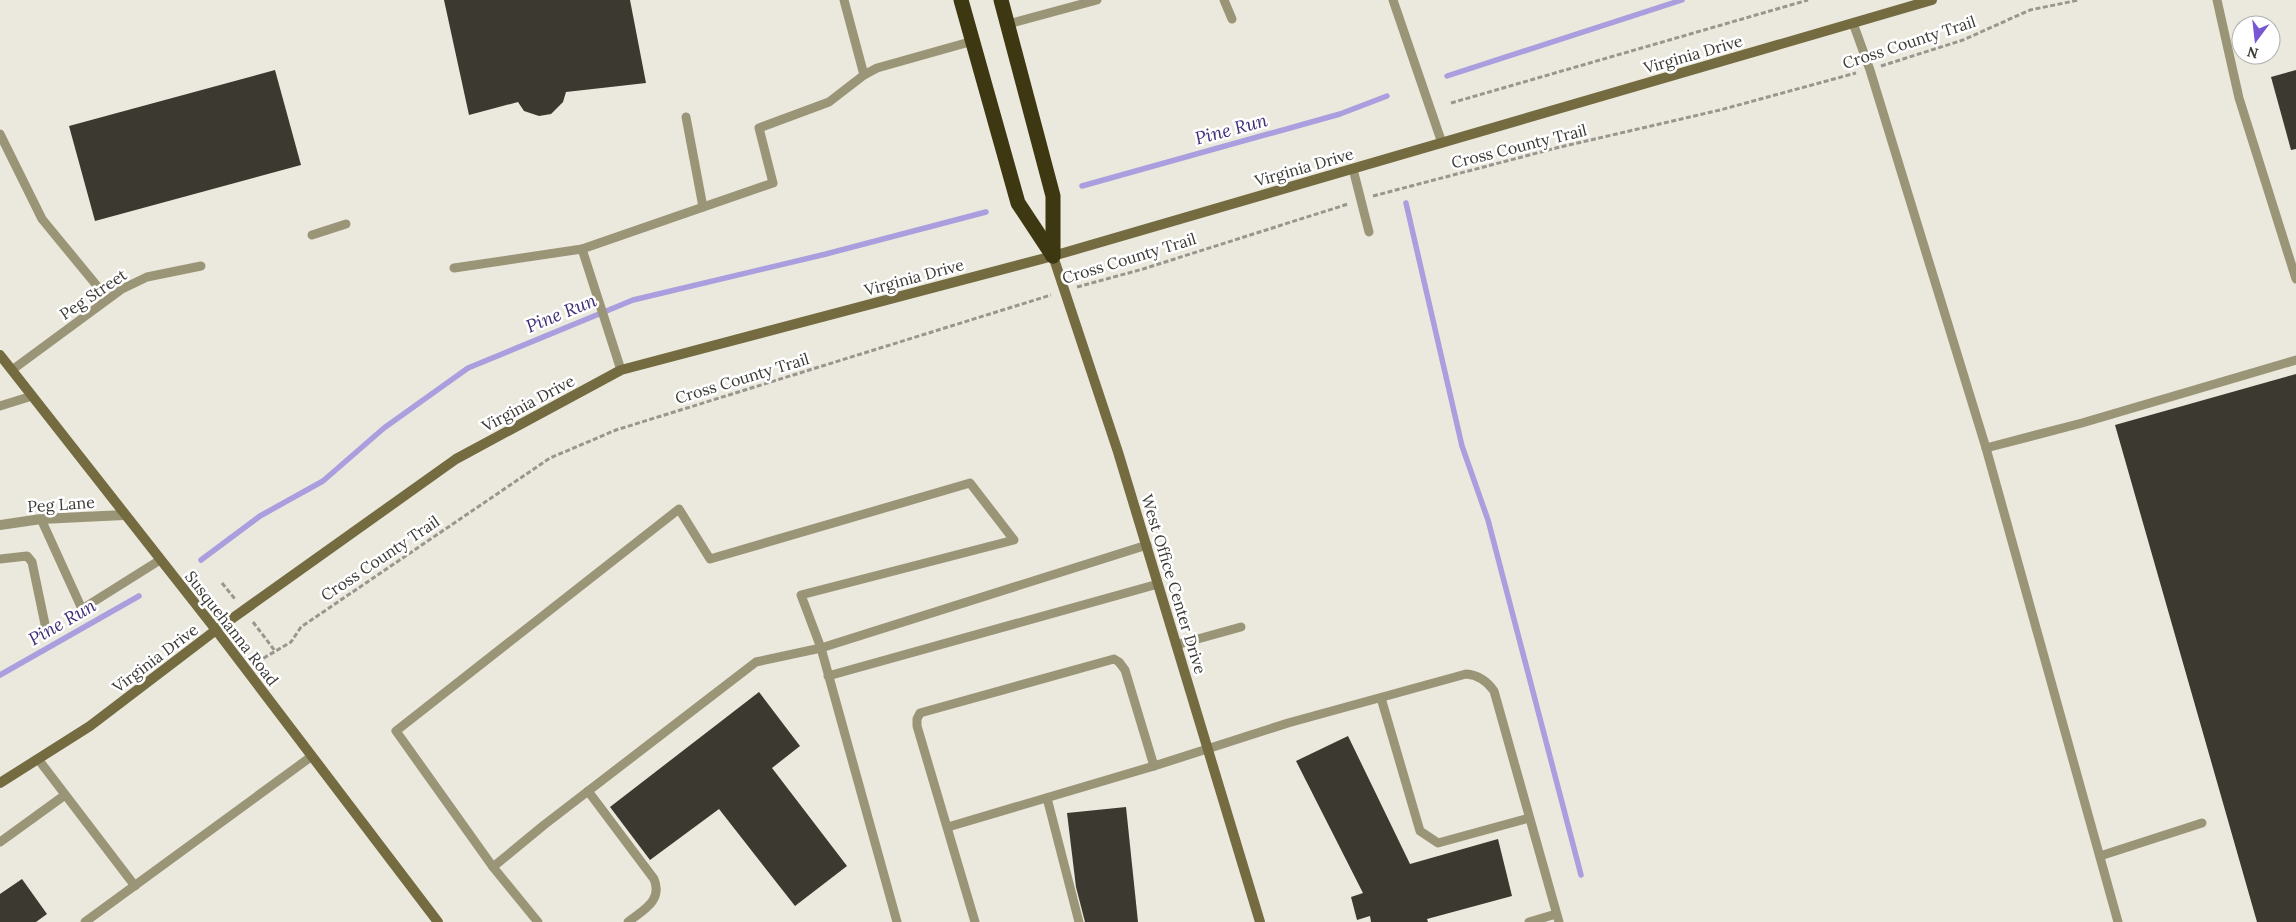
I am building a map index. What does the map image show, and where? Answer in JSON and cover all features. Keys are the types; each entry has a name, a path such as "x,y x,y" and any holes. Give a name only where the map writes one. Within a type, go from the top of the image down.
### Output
{"highway":[{"path":"961,0 1018,203 1053,256"},
{"path":"1001,0 1052,196 1053,256"}],"main road":[{"name":"Virginia Drive","path":"0,783 90,726 216,630 456,459 621,370 1053,256 1932,0"},
{"name":"West Office Center Drive","path":"1053,256 1147,545 1260,922"},
{"name":"Susquehanna Road","path":"0,355 216,630 438,922"}],"street":[{"name":"Peg Lane","path":"0,525 41,519 124,515"}],"lane":[{"path":"844,0 864,75"},
{"path":"1008,24 1097,0"},
{"path":"1224,0 1232,19"},
{"path":"1392,0 1442,143"},
{"path":"2217,0 2239,98 2296,279"},
{"path":"1853,23 1870,70 1986,448 2118,922"},
{"path":"454,268 582,249 773,183 759,128 829,102 864,75 877,68 973,41"},
{"path":"686,117 703,207"},
{"path":"0,134 42,219 107,298"},
{"path":"1353,169 1369,232"},
{"path":"312,235 346,224"},
{"path":"582,249 621,370"},
{"name":"Peg Street","path":"12,370 107,298 147,277 201,266"},
{"path":"1986,448 2082,423 2296,360"},
{"path":"0,406 32,396"},
{"path":"538,922 493,867 396,731 679,510 710,560 970,483 1014,540 801,595 821,648 897,922"},
{"path":"41,519 82,610 160,560"},
{"path":"493,867 588,791 756,662 821,648 1147,545"},
{"path":"0,559 27,556 32,562 46,629"},
{"path":"828,676 1158,584"},
{"path":"1176,645 1241,627"},
{"path":"975,922 917,726 918,716 923,712 1114,659 1119,662 1124,670 1154,766"},
{"path":"948,827 1154,766 1288,723 1466,674 1485,680 1494,691 1558,918 1530,922"},
{"path":"1381,698 1420,831 1438,843 1529,818"},
{"path":"85,922 312,756"},
{"path":"38,759 135,886"},
{"path":"588,791 654,879 657,886 657,895 653,901 628,922"},
{"path":"0,842 65,795"},
{"path":"1047,798 1079,922"},
{"path":"2100,856 2202,823"}],"path":[{"path":"1451,103 1808,0"},
{"name":"Cross County Trail","path":"245,670 291,642 301,627 550,458 616,430 1063,291 1143,269 1360,200 1556,148 1720,110 1870,70 1963,40 2030,10 2079,0"}],"building":[{"path":"444,0 630,0 646,83 566,92 563,102 551,114 539,116 524,111 518,102 469,115"},
{"path":"275,70 301,165 95,221 69,126"},
{"path":"2296,70 2296,149 2291,150 2271,77"},
{"path":"2296,374 2296,922 2257,922 2115,425"},
{"path":"759,692 800,746 772,768 847,866 795,906 719,809 650,860 610,807"},
{"path":"1348,736 1410,864 1498,839 1512,896 1427,919 1428,922 1371,922 1370,916 1357,920 1351,897 1363,893 1296,761"},
{"path":"1126,807 1138,922 1085,922 1076,887 1067,813"},
{"path":"22,879 47,914 36,922 0,922 0,894"}],"waterway":[{"name":"Pine Run","path":"1447,76 1682,0"},
{"name":"Pine Run","path":"1082,186 1340,114 1387,96"},
{"path":"1406,203 1462,446 1488,520 1581,875"},
{"name":"Pine Run","path":"201,560 260,516 323,481 384,428 468,368 633,300 826,254 986,212"},
{"name":"Pine Run","path":"0,675 139,596"}]}
